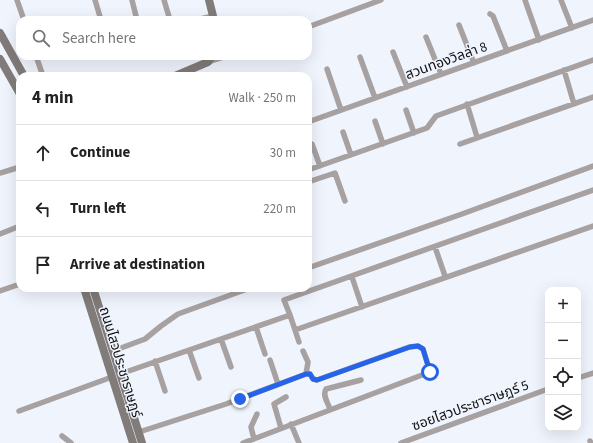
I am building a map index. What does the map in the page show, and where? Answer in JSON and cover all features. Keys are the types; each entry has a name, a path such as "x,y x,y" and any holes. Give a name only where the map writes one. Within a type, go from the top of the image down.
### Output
{"main road":[{"path":"210,0 214,16"},
{"path":"0,33 22,72"},
{"path":"0,59 16,87"},
{"path":"183,72 208,60"},
{"name":"ถนนไสวประชาราษฎร์","path":"85,292 132,443"},
{"name":"ถนนไสวประชาราษฎร์","path":"95,292 142,443"}],"street":[{"path":"17,0 23,16"},
{"path":"95,0 100,16"},
{"path":"132,0 136,16"},
{"path":"164,0 169,16"},
{"path":"312,26 381,0"},
{"path":"525,0 539,40"},
{"path":"561,0 572,28"},
{"path":"490,14 493,16 507,51"},
{"name":"สวนทองวิลล่า 8","path":"312,121 593,20"},
{"path":"460,25 474,63"},
{"path":"426,37 441,74"},
{"path":"393,52 407,86"},
{"path":"360,57 375,98"},
{"path":"37,60 42,72"},
{"path":"312,169 427,128 436,116 467,104 593,60"},
{"path":"327,69 341,110"},
{"path":"564,70 574,104"},
{"path":"460,144 593,97"},
{"path":"467,104 477,137"},
{"path":"406,110 414,133"},
{"path":"375,121 383,144"},
{"path":"342,132 351,155"},
{"path":"312,144 320,166"},
{"path":"312,267 593,166"},
{"path":"0,174 16,168"},
{"path":"312,181 335,173 345,201"},
{"path":"312,291 593,190"},
{"path":"295,330 445,276 593,226"},
{"path":"0,232 16,227"},
{"path":"435,247 445,276"},
{"path":"352,277 362,307"},
{"path":"0,291 16,285"},
{"path":"113,351 145,339 178,314 239,292"},
{"path":"299,342 284,300 308,292"},
{"path":"120,374 290,315"},
{"path":"256,327 265,354"},
{"path":"221,339 231,367"},
{"path":"139,432 226,404 306,374 310,374 313,379 317,380 410,347 418,346 423,349 430,372 243,443"},
{"path":"189,350 199,378"},
{"path":"302,351 308,362 306,374"},
{"path":"270,360 278,384"},
{"path":"155,361 165,391"},
{"path":"581,377 593,373"},
{"path":"19,411 112,377"},
{"path":"330,409 324,395 326,388 361,380"},
{"name":"ซอยไสวประชาราษฎร์ 5","path":"401,443 545,390"},
{"path":"281,428 274,404 286,397"},
{"path":"254,439 251,427 257,414"},
{"path":"291,424 299,443"},
{"path":"62,436 71,443"}],"route":[{"path":"240,399 306,374 310,374 313,379 317,380 410,347 418,346 423,349 430,372"}]}
